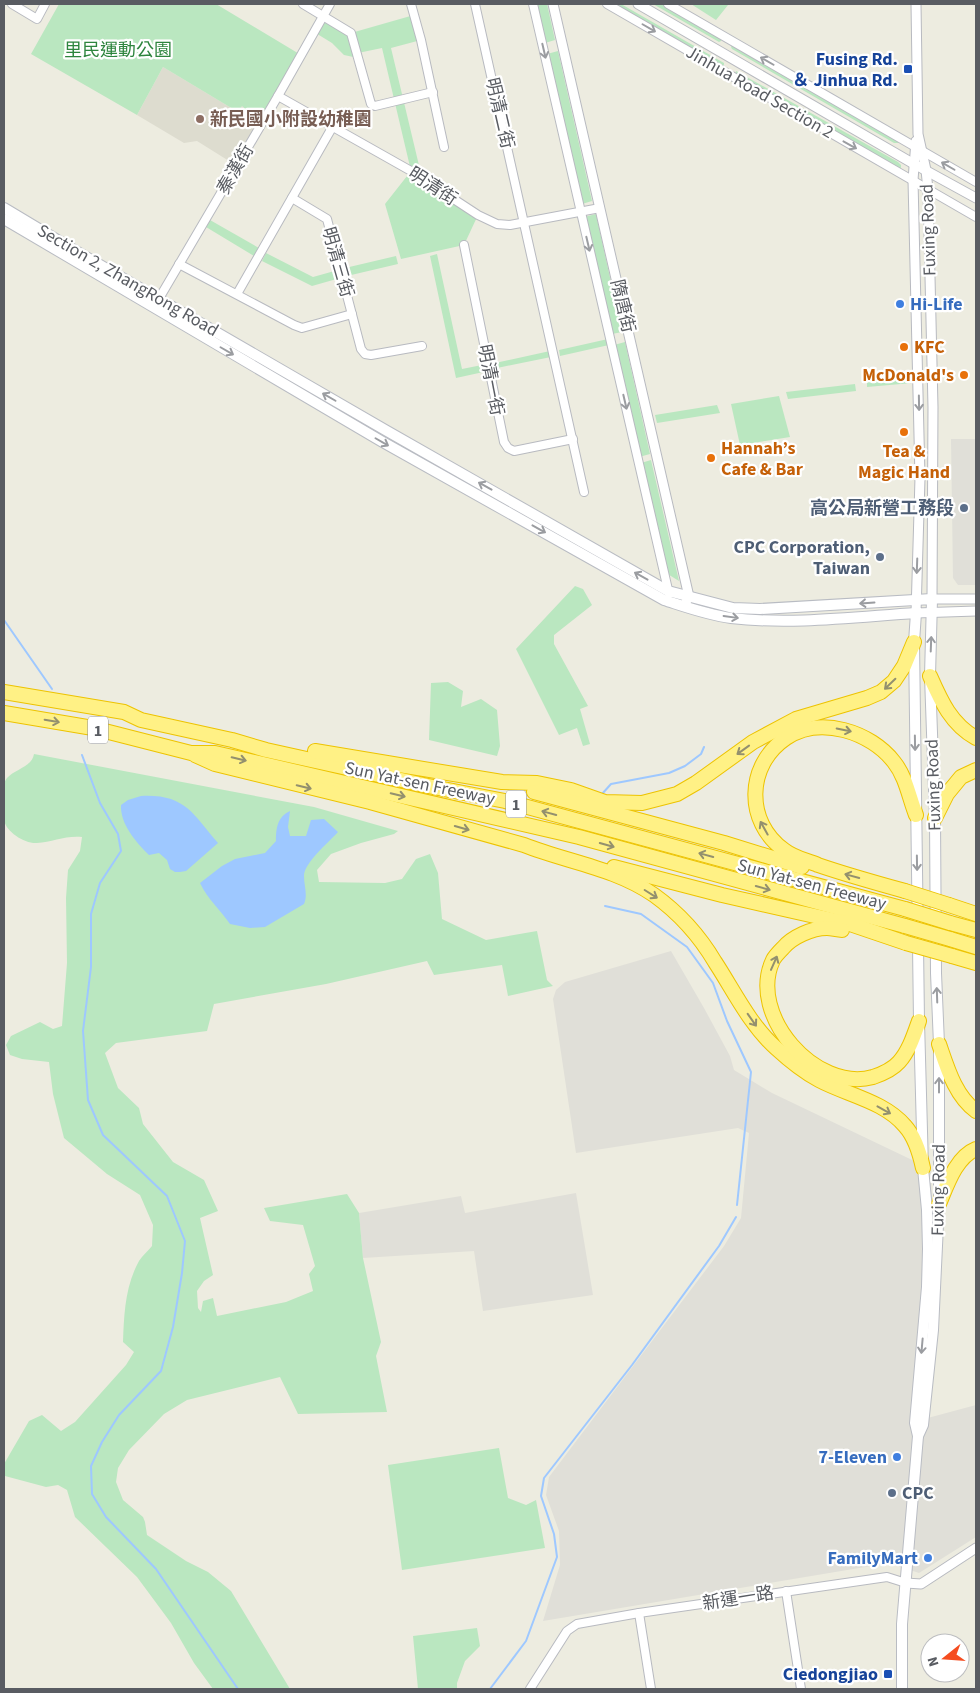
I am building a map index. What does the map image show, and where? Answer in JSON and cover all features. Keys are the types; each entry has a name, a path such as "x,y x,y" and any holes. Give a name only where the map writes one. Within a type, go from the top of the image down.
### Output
{"highway":[{"path":"124,712 142,711 307,750 502,782 537,783 571,790 605,802 642,803 677,794 696,783 753,742 796,719 881,692 899,674 914,642"},
{"path":"930,676 947,712 959,725 976,738"},
{"name":"Sun Yat-sen Freeway","path":"4,692 124,712 141,720 232,740 266,750 506,801 905,908 976,930"},
{"name":"Sun Yat-sen Freeway","path":"4,713 93,728 191,753 215,753 579,837 976,947"},
{"path":"916,815 908,787 896,764 884,751 871,741 855,733 830,728 804,730 787,737 766,757 759,769 755,784 754,799 763,828 771,839 784,851 832,871 906,891 975,913"},
{"path":"191,753 214,764 370,802 524,845 541,852 604,870 637,886 669,906 699,937 749,1016 775,1048 818,1080 873,1103 892,1114 906,1127 917,1148 923,1168"},
{"path":"934,818 947,794 961,777 976,770"},
{"path":"502,782 724,843 795,865 820,871 832,871"},
{"path":"524,845 537,846 654,878 850,924 882,936 976,963"},
{"path":"882,936 826,928 805,933 786,944 773,960 768,977 768,996 772,1014 796,1050 812,1064 826,1073 844,1079 862,1080 883,1074 899,1062 912,1040 919,1021"},
{"path":"939,1044 950,1078 960,1094 976,1111"},
{"path":"939,1204 960,1162 976,1149"}],"main road":[{"name":"Section 2, ZhangRong Road","path":"4,208 507,499 664,600 683,608 730,618 762,620 834,619 916,613"},
{"name":"Section 2, ZhangRong Road","path":"4,219 353,425 502,508 668,591 733,608 760,609 932,599"},
{"path":"245,362 252,352"},
{"path":"353,425 358,414"},
{"path":"502,508 507,499"},
{"name":"Fuxing Road","path":"918,1436 923,1425 933,1330 939,1204 939,1044 930,676 932,599"},
{"name":"Fuxing Road","path":"902,1689 902,1624 918,1436 915,1423 928,1287 927,1210 923,1168 919,1021 914,642 916,613"}],"street":[{"path":"12,4 37,19 45,4"},
{"path":"303,4 350,33 371,104 375,106 433,92"},
{"name":"秦漢街","path":"154,308 330,4"},
{"path":"411,4 433,92 444,147"},
{"name":"明清二街","path":"475,4 524,223"},
{"name":"隋唐街","path":"533,4 670,602"},
{"name":"隋唐街","path":"553,4 689,597"},
{"name":"Jinhua Road Section 2","path":"607,4 976,217"},
{"name":"Jinhua Road Section 2","path":"638,4 976,198"},
{"name":"Jinhua Road Section 2","path":"668,4 976,182"},
{"name":"Fuxing Road","path":"916,4 918,148 913,180 920,478 916,613"},
{"name":"明清街","path":"278,96 333,126 411,172 478,215 497,224 524,223 600,208"},
{"path":"237,294 333,126"},
{"name":"Fuxing Road","path":"918,148 926,170 928,190 933,407 932,599"},
{"name":"明清三街","path":"292,198 326,219 361,349 365,354 371,355 422,346"},
{"path":"524,223 584,492"},
{"name":"明清一街","path":"464,245 504,442 508,448 514,451 573,439"},
{"name":"明清三街","path":"179,264 302,328 352,314"},
{"path":"683,608 689,597"},
{"path":"932,599 976,599"},
{"name":"Section 2, ZhangRong Road","path":"916,613 976,612"},
{"path":"906,1583 921,1584 976,1548"},
{"name":"新運一路","path":"530,1689 572,1627 576,1624 887,1577 896,1578 906,1583"},
{"path":"786,1591 801,1689"},
{"path":"639,1613 651,1689"}],"shaded area":[{"name":"新民國小附設幼稚園","path":"163,67 238,112 242,106 261,123 237,166 197,141 184,143 137,115"},
{"name":"高公局新營工務段","path":"951,439 976,439 976,585 958,585 953,578"},
{"path":"671,951 730,1056 734,1070 772,1093 931,1169 933,1254 924,1419 976,1405 976,1537 919,1573 889,1563 543,1621 560,1565 559,1531 546,1495 549,1477 724,1246 741,1218 749,1133 738,1128 576,1153 553,999 556,990 565,982"},
{"path":"576,1193 593,1295 483,1311 474,1251 363,1258 359,1213 461,1196 465,1213"}],"green space":[{"name":"里民運動公園","path":"59,4 216,4 301,55 261,123 242,106 238,112 163,67 137,115 31,54"},
{"path":"535,4 547,4 555,40 545,43"},
{"path":"610,4 621,4 724,63 724,66"},
{"path":"653,4 665,4 722,38 721,41 719,42"},
{"path":"691,4 746,4 728,5 716,20"},
{"path":"414,15 421,40 391,48 422,178 478,215 464,245 401,259 385,204 411,171 382,48 358,53 358,58 344,55 332,43 314,32 323,16 351,33"},
{"path":"732,45 898,140 898,143 894,143 732,49"},
{"path":"558,51 592,201 582,204 547,54"},
{"path":"736,71 898,162 901,168 735,75"},
{"path":"596,214 622,332 612,334 584,217"},
{"path":"210,220 259,248 254,256 206,227"},
{"path":"266,253 313,277 338,270 340,278 312,286 262,261"},
{"path":"437,254 462,369 487,364 488,371 456,378 430,256"},
{"path":"396,256 398,264 347,276 345,268"},
{"path":"608,339 609,345 560,356 559,350"},
{"path":"625,342 650,454 639,457 614,345"},
{"path":"550,351 551,357 497,368 495,363"},
{"path":"911,378 912,383 867,387 867,382"},
{"path":"855,384 856,391 788,399 786,392"},
{"path":"779,396 790,437 740,445 731,404"},
{"path":"717,405 720,413 657,423 655,415"},
{"path":"651,460 679,581 666,573 641,463"},
{"path":"575,586 583,589 592,605 554,635 554,644 588,706 580,709 590,744 583,746 577,728 559,735 516,649"},
{"path":"448,682 463,691 461,707 481,699 497,710 500,746 497,756 429,740 431,683"},
{"path":"34,754 314,807 398,831 394,834 331,854 317,870 319,882 385,883 402,879 416,859 430,854 438,873 442,919 486,940 537,931 547,980 553,986 508,996 502,965 434,975 427,961 326,984 214,1004 207,1031 116,1043 105,1053 118,1088 139,1108 143,1124 173,1162 204,1180 218,1211 200,1218 213,1275 204,1281 197,1291 198,1308 201,1312 203,1301 213,1298 217,1316 286,1302 313,1291 309,1274 315,1266 303,1225 270,1221 264,1208 347,1194 359,1213 363,1258 381,1342 376,1356 387,1412 298,1414 280,1377 187,1400 164,1414 129,1450 118,1468 116,1482 123,1500 143,1517 147,1535 186,1561 208,1572 231,1591 290,1689 213,1689 194,1663 171,1623 137,1577 75,1517 67,1490 58,1485 46,1487 5,1476 4,1464 29,1421 42,1415 61,1431 75,1422 126,1365 134,1352 123,1342 126,1301 134,1271 140,1259 152,1246 153,1225 140,1195 107,1174 64,1138 53,1094 49,1062 22,1059 10,1055 6,1045 11,1036 40,1022 53,1029 62,1026 67,963 66,898 68,870 80,851 82,837 32,843 27,842 8,829 4,817 3,793 5,781 10,775 27,765"},
{"path":"499,1448 508,1498 526,1505 536,1500 545,1548 402,1570 388,1465"},
{"path":"477,1628 480,1646 465,1661 457,1683 457,1689 418,1689 413,1636"}],"water":[{"path":"141,796 156,796 178,802 194,814 218,843 186,871 175,872 170,869 167,860 159,853 149,855 144,850 134,838 123,819 121,805 128,800"},
{"path":"290,811 288,827 290,836 306,836 311,820 324,819 338,832 312,859 305,871 306,897 304,904 265,927 250,928 230,924 200,883 222,866 235,859 265,853 276,841 280,820"}],"waterway":[{"path":"4,620 52,689"},
{"path":"602,794 611,784 669,773 685,766 701,754 704,747"},
{"path":"82,755 100,803 118,834 121,851 100,883 91,914 91,967 83,1031 88,1100 103,1135 167,1196 185,1241 173,1327 161,1371 119,1415 102,1442 91,1466 92,1494 106,1517 156,1569 238,1689"},
{"path":"605,906 641,914 687,947 713,983 727,1021 751,1072 737,1205"},
{"path":"490,1689 526,1641 557,1557 554,1534 541,1496 544,1478 632,1365 719,1246 736,1217"}],"place":[{"name":"Fusing Rd. ＆ Jinhua Rd.","path":"908,69"},
{"name":"新民國小附設幼稚園","path":"200,119"},
{"name":"Hi-Life","path":"900,304"},
{"name":"KFC","path":"904,347"},
{"name":"McDonald's","path":"964,375"},
{"name":"Tea & Magic Hand","path":"904,432"},
{"name":"Hannah’s Cafe & Bar","path":"711,458"},
{"name":"高公局新營工務段","path":"964,508"},
{"name":"CPC Corporation, Taiwan","path":"880,557"},
{"name":"7-Eleven","path":"897,1457"},
{"name":"CPC","path":"892,1493"},
{"name":"FamilyMart","path":"928,1558"},
{"name":"Ciedongjiao","path":"888,1674"}]}
